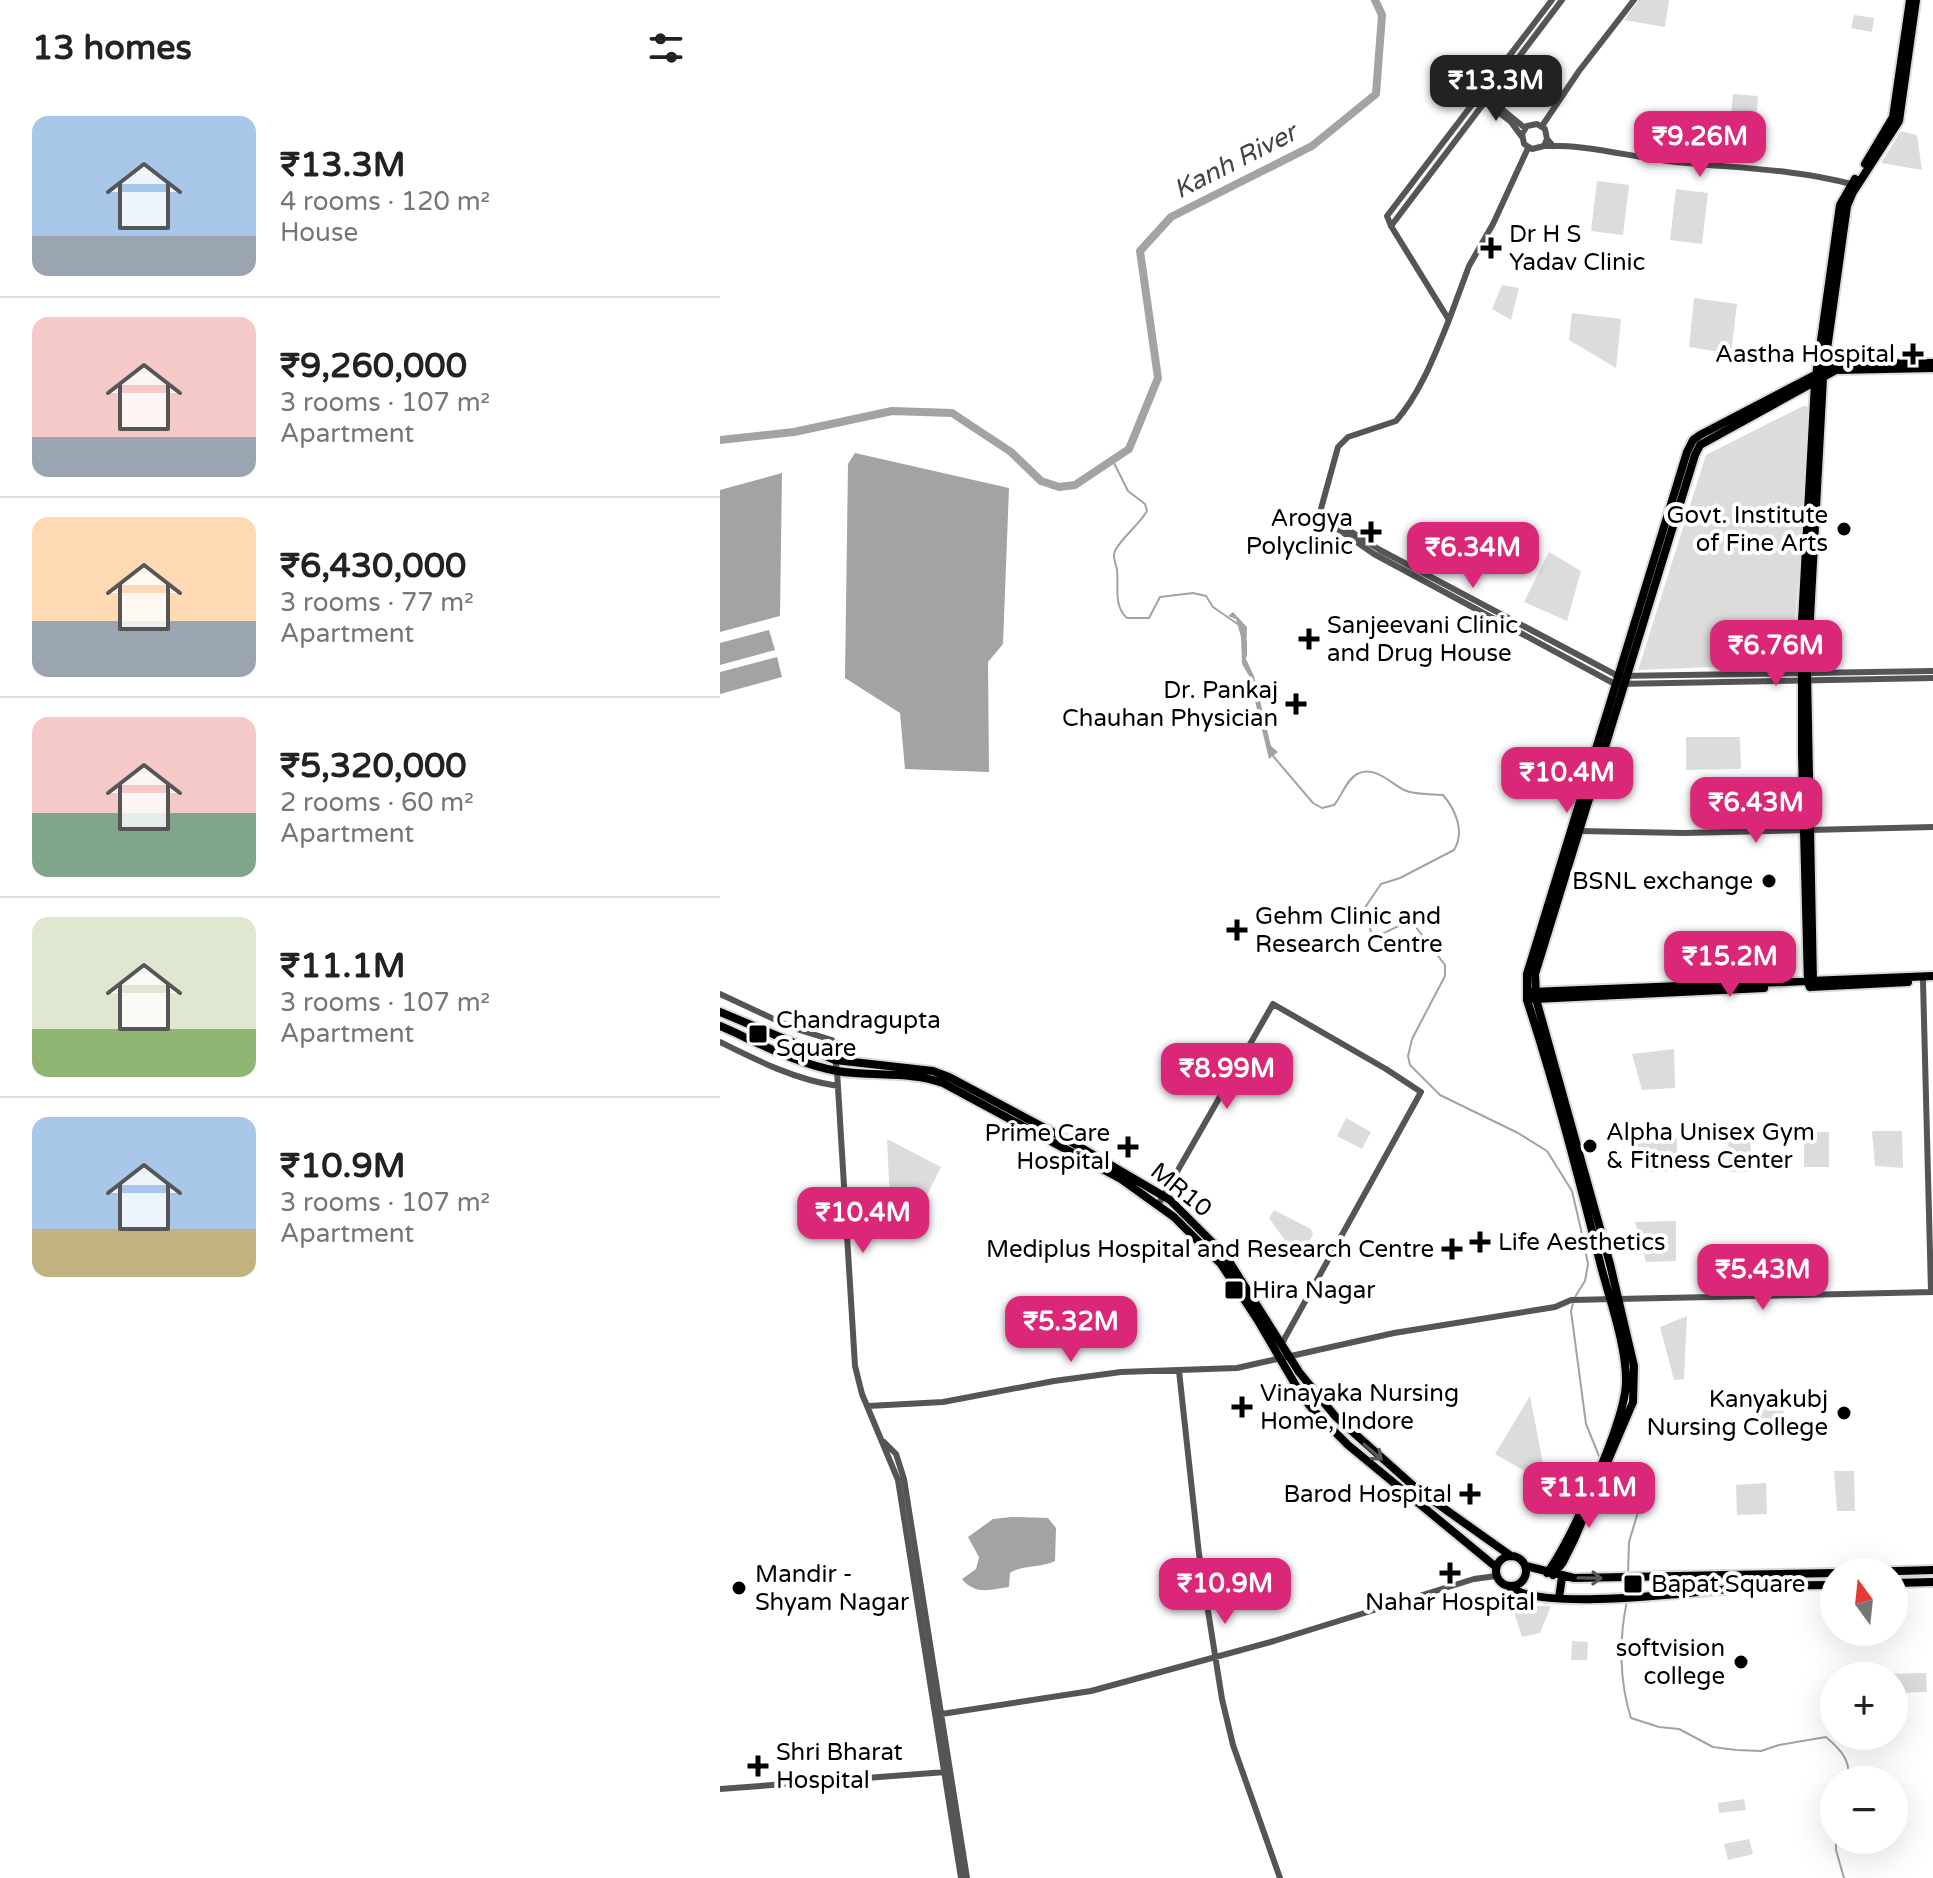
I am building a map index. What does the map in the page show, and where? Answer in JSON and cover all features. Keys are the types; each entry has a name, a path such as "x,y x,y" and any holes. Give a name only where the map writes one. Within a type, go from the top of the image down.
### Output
{"main road":[{"path":"1810,984 1804,677 1820,376 1840,205 1893,117 1913,0"},
{"path":"1820,376 1847,206 1899,121 1913,0"},
{"path":"1559,1598 1554,1575 1559,1557 1633,1402 1635,1379 1634,1366 1531,995 1530,962 1700,445 1836,364 1933,365"},
{"path":"1531,995 1621,680"},
{"path":"1531,995 1933,978"},
{"path":"1810,984 1923,981 1933,978"},
{"name":"MR10","path":"720,1012 835,1060 933,1071 949,1077 1163,1195 1225,1255 1282,1343 1282,1356 1354,1435 1438,1506 1511,1556"},
{"name":"MR10","path":"720,1026 780,1053 837,1071 922,1077 943,1083 1121,1179 1200,1240 1221,1264 1282,1356 1302,1396 1348,1445 1496,1571"},
{"path":"1820,1573 1631,1578 1554,1575 1526,1566 1520,1558 1511,1556 1503,1558 1496,1571 1501,1583 1519,1594 1559,1598 1667,1596 1754,1587 1820,1585"},
{"path":"1510,1587 1522,1582 1526,1566"},
{"path":"1908,1571 1933,1570"},
{"path":"1908,1583 1933,1582"}],"street":[{"path":"1484,98 1552,0"},
{"path":"1449,320 1387,216 1562,0"},
{"path":"1542,126 1579,71 1634,0"},
{"path":"1484,98 1525,128"},
{"path":"1484,98 1511,122 1528,148"},
{"path":"1522,137 1525,128 1532,124 1542,126"},
{"path":"1542,126 1553,146"},
{"path":"1544,146 1547,139"},
{"path":"1528,148 1553,146 1815,176 1851,184"},
{"path":"1528,148 1493,224 1469,266 1449,320 1415,391 1396,421 1344,439 1338,447 1319,514 1374,554 1621,680 1933,678"},
{"path":"1804,677 1933,671"},
{"path":"1579,831 1684,833 1933,827"},
{"path":"868,1406 943,1402 1121,1372 1237,1368 1394,1333 1555,1307 1571,1300 1932,1292 1923,981"},
{"path":"720,994 793,1028 832,1040 837,1071 855,1366 862,1394 899,1472 964,1878"},
{"path":"1158,1205 1273,1004 1421,1092 1282,1343 1282,1356"},
{"path":"720,1042 792,1075 838,1086"},
{"path":"1179,1371 1198,1541 1229,1733 1280,1878"},
{"path":"939,1714 1091,1691 1215,1657 1496,1571"},
{"path":"720,1789 947,1772"}],"shaded area":[{"path":"1639,0 1669,0 1665,27 1624,20"},
{"path":"1854,15 1874,18 1872,32 1851,28"},
{"path":"1733,94 1758,96 1755,136 1729,134"},
{"path":"1901,131 1917,135 1922,170 1881,163"},
{"path":"1597,181 1629,185 1623,235 1591,231"},
{"path":"1676,189 1708,193 1702,244 1670,240"},
{"path":"1502,285 1519,288 1511,320 1492,309"},
{"path":"1694,298 1737,304 1731,354 1689,347"},
{"path":"1572,313 1621,319 1616,368 1569,340"},
{"path":"1803,406 1811,407 1792,664 1638,670 1706,455"},
{"path":"855,453 1009,488 1003,644 988,662 989,772 905,769 900,713 845,678 848,464"},
{"path":"782,473 780,616 720,632 720,490"},
{"path":"1549,552 1581,571 1567,621 1524,602"},
{"path":"1233,612 1247,627 1246,659 1254,676 1271,746 1278,752 1269,759 1249,676 1242,664 1241,637 1236,619 1228,616"},
{"path":"769,630 775,650 720,665 720,643"},
{"path":"777,657 782,677 720,694 720,672"},
{"path":"1686,737 1740,737 1741,769 1686,770"},
{"path":"1674,1049 1675,1088 1642,1090 1632,1054"},
{"path":"1346,1118 1371,1132 1362,1149 1337,1136"},
{"path":"1872,1131 1902,1131 1903,1168 1875,1166"},
{"path":"1804,1132 1829,1132 1829,1167 1804,1167"},
{"path":"1750,1135 1752,1172 1729,1172 1728,1136"},
{"path":"1677,1138 1677,1171 1645,1172 1635,1139"},
{"path":"887,1139 941,1167 914,1221 891,1221"},
{"path":"1274,1210 1311,1229 1313,1235 1302,1252 1293,1251 1269,1218"},
{"path":"1676,1221 1676,1261 1646,1262 1635,1222"},
{"path":"1687,1316 1684,1379 1674,1380 1660,1327"},
{"path":"1530,1396 1547,1484 1495,1454"},
{"path":"1784,1404 1784,1430 1757,1430 1758,1406"},
{"path":"1834,1471 1854,1471 1855,1511 1837,1511"},
{"path":"1766,1483 1767,1514 1737,1515 1736,1485"},
{"path":"1048,1518 1056,1528 1055,1561 1010,1573 1009,1587 983,1590 967,1584 962,1579 976,1569 979,1557 968,1537 993,1519"},
{"path":"1512,1606 1551,1606 1540,1633 1522,1637"},
{"path":"1572,1641 1588,1642 1587,1660 1571,1660"},
{"path":"1908,1673 1926,1673 1927,1692 1908,1693"},
{"path":"1744,1799 1746,1810 1719,1813 1718,1803"},
{"path":"1749,1839 1753,1854 1728,1860 1724,1844"}],"waterway":[{"name":"Kanh River","path":"720,440 794,432 892,411 952,413 1011,452 1041,481 1059,487 1075,485 1129,449 1158,378 1140,251 1171,217 1312,146 1376,94 1382,15 1375,0"},
{"path":"1113,461 1128,491 1145,504 1147,511 1114,554 1118,602 1123,613 1127,618 1149,618 1160,597 1193,593 1206,596 1213,607 1239,625"},
{"path":"1246,642 1246,656"},
{"path":"1255,683 1260,699"},
{"path":"1273,756 1313,803 1322,808 1334,805 1353,777 1364,772 1382,776 1408,792 1443,795 1452,807 1459,829 1454,850 1400,878 1381,884 1366,906 1371,933 1375,936 1412,922 1445,965 1445,976 1412,1039 1408,1056 1410,1065 1440,1095 1518,1133 1547,1151 1572,1191 1588,1264 1585,1281 1575,1297"},
{"path":"1573,1303 1571,1311 1586,1424 1601,1461"},
{"path":"1607,1469 1635,1503 1638,1512 1629,1542 1628,1574"},
{"path":"1628,1581 1628,1594"},
{"path":"1627,1601 1622,1660 1624,1689 1631,1718 1659,1727 1679,1729 1713,1747 1736,1750 1761,1751 1826,1737 1844,1756 1848,1766"},
{"path":"1837,1854 1844,1878"}],"place":[{"name":"Dr H S Yadav Clinic","path":"1491,248"},
{"name":"Aastha Hospital","path":"1913,354"},
{"name":"Govt. Institute of Fine Arts","path":"1844,529"},
{"name":"Arogya Polyclinic","path":"1371,532"},
{"name":"Sanjeevani Clinic and Drug House","path":"1309,639"},
{"name":"Dr. Pankaj Chauhan Physician","path":"1296,704"},
{"name":"BSNL exchange","path":"1769,881"},
{"name":"Gehm Clinic and Research Centre","path":"1237,930"},
{"name":"Chandragupta Square","path":"758,1034"},
{"name":"Alpha Unisex Gym & Fitness Center","path":"1590,1146"},
{"name":"Prime Care Hospital","path":"1128,1147"},
{"name":"Life Aesthetics","path":"1480,1242"},
{"name":"Mediplus Hospital and Research Centre","path":"1452,1249"},
{"name":"Hira Nagar","path":"1234,1290"},
{"name":"Vinayaka Nursing Home, Indore","path":"1242,1407"},
{"name":"Kanyakubj Nursing College","path":"1844,1413"},
{"name":"Barod Hospital","path":"1470,1494"},
{"name":"Nahar Hospital","path":"1450,1573"},
{"name":"Bapat Square","path":"1633,1584"},
{"name":"Mandir - Shyam Nagar","path":"739,1588"},
{"name":"softvision college","path":"1741,1662"},
{"name":"Shri Bharat Hospital","path":"758,1766"}]}
